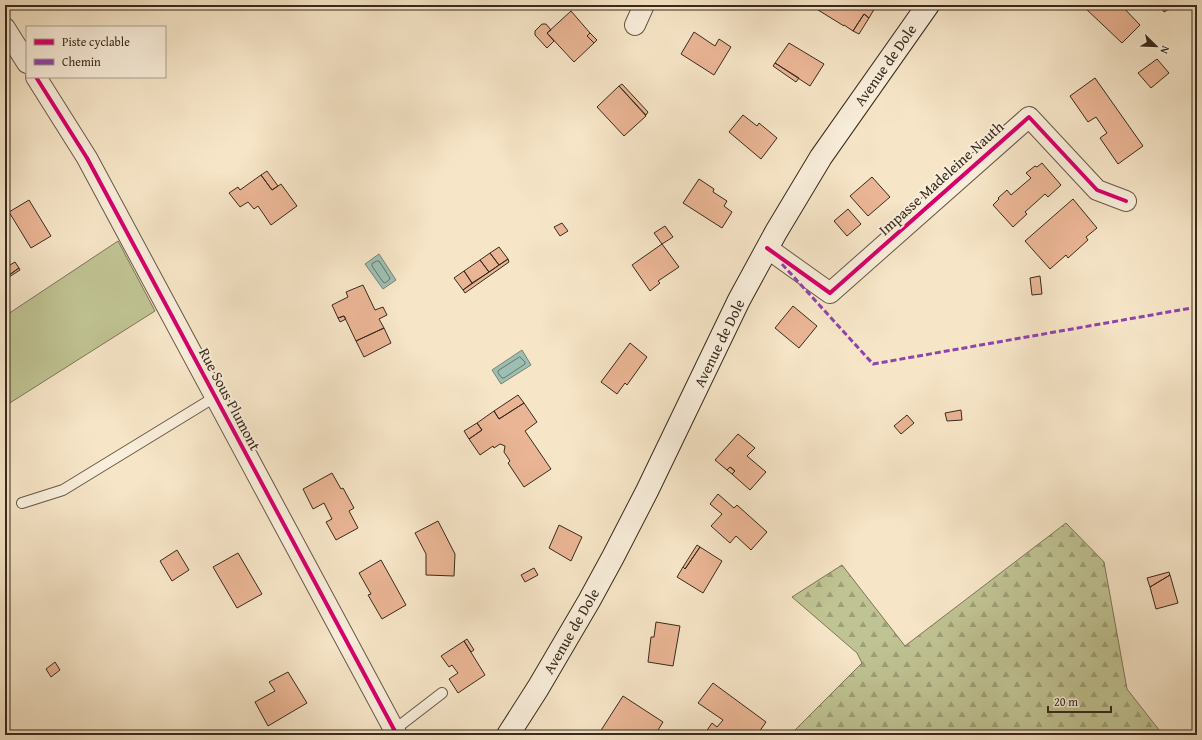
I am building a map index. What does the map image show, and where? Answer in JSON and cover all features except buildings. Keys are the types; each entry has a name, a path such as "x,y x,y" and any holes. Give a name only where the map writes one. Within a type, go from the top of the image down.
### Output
{"main road":[{"name":"Avenue de Dole","path":"508,735 538,688 613,557 647,491 739,300 798,194 821,157 928,5"}],"street":[{"path":"635,25 644,5"},
{"path":"5,28 26,61"},
{"name":"Rue Sous Plumont","path":"37,78 87,158 392,733"},
{"name":"Impasse Madeleine Nauth","path":"767,248 830,293 1029,117 1097,190 1126,201"}],"lane":[{"path":"22,503 63,490 215,397"},
{"path":"392,733 442,693"}],"green space":[{"path":"118,241 155,311 5,406 5,316"},
{"path":"1066,523 1104,562 1127,689 1163,735 790,735 862,663 857,653 792,597 842,565 905,646"}],"water":[{"path":"379,254 396,280 383,289 365,264"},
{"path":"522,350 531,365 501,384 492,370"}],"marked path":[{"path":"782,264 873,364 1197,307"}],"cycle path":[{"path":"37,78 87,158 397,735"},
{"path":"767,248 830,293 1029,117 1097,190 1126,201"}]}
